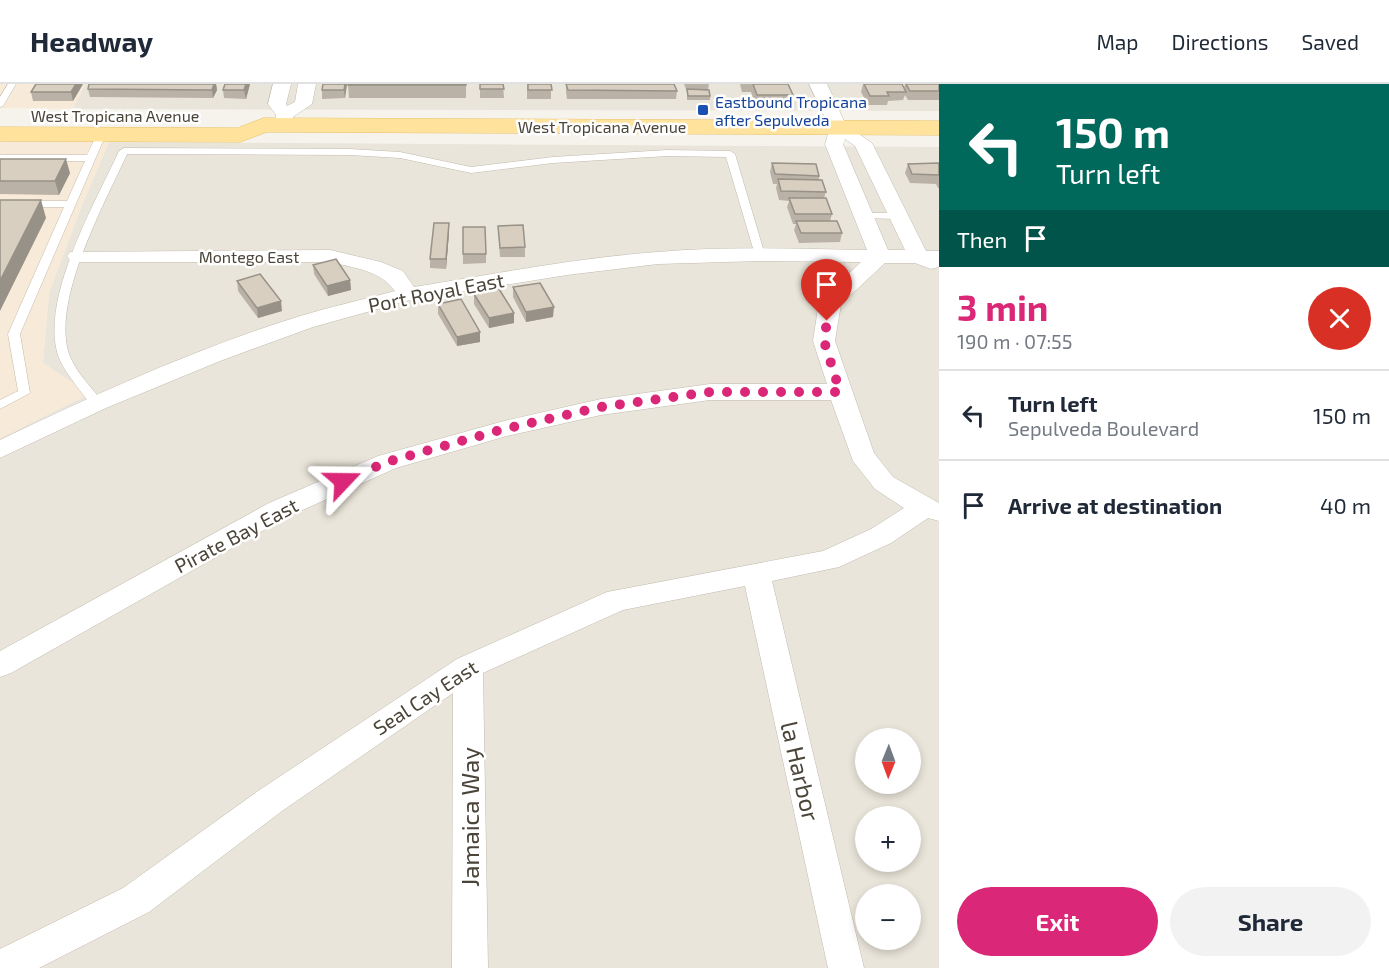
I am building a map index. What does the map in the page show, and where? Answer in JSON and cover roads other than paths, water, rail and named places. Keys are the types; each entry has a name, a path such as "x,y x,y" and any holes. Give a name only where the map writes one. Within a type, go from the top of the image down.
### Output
{"main road":[{"name":"West Tropicana Avenue","path":"0,115 247,116 278,122 939,128"},
{"path":"0,129 14,125 112,124 162,116"},
{"name":"West Tropicana Avenue","path":"0,134 240,135 278,122"}],"street":[{"path":"278,122 277,104 282,84"},
{"path":"278,122 303,105 307,84"},
{"path":"818,84 839,128 863,143 898,216 909,256"},
{"path":"839,128 834,144 865,216 909,256 939,267"},
{"name":"Port Royal East","path":"0,450 97,403 212,356 305,322 408,294 567,269 658,258 760,255 909,256"},
{"name":"Montego East","path":"77,256 330,256 374,266 395,276 408,294"},
{"path":"909,256 830,302 824,341 862,455 884,483 932,510"},
{"name":"Pirate Bay East","path":"0,665 278,510 387,462 504,429 601,407 710,392 840,392"},
{"name":"Seal Cay East","path":"2,968 136,900 270,801 468,667 617,600 829,560 932,510"},
{"name":"la Harbor","path":"756,574 846,968"},
{"name":"Jamaica Way","path":"468,667 470,968"}],"lane":[{"path":"0,104 12,84"},
{"path":"0,405 24,393 14,334 101,134"},
{"path":"97,403 73,374 61,346 59,313 77,256 124,151 400,155 471,170 576,159 667,153 730,154 760,255"},
{"path":"0,158 91,158"},
{"path":"0,204 71,204"},
{"path":"865,216 898,216"}],"place":[{"name":"Eastbound Tropicana after Sepulveda","path":"703,110"}]}
